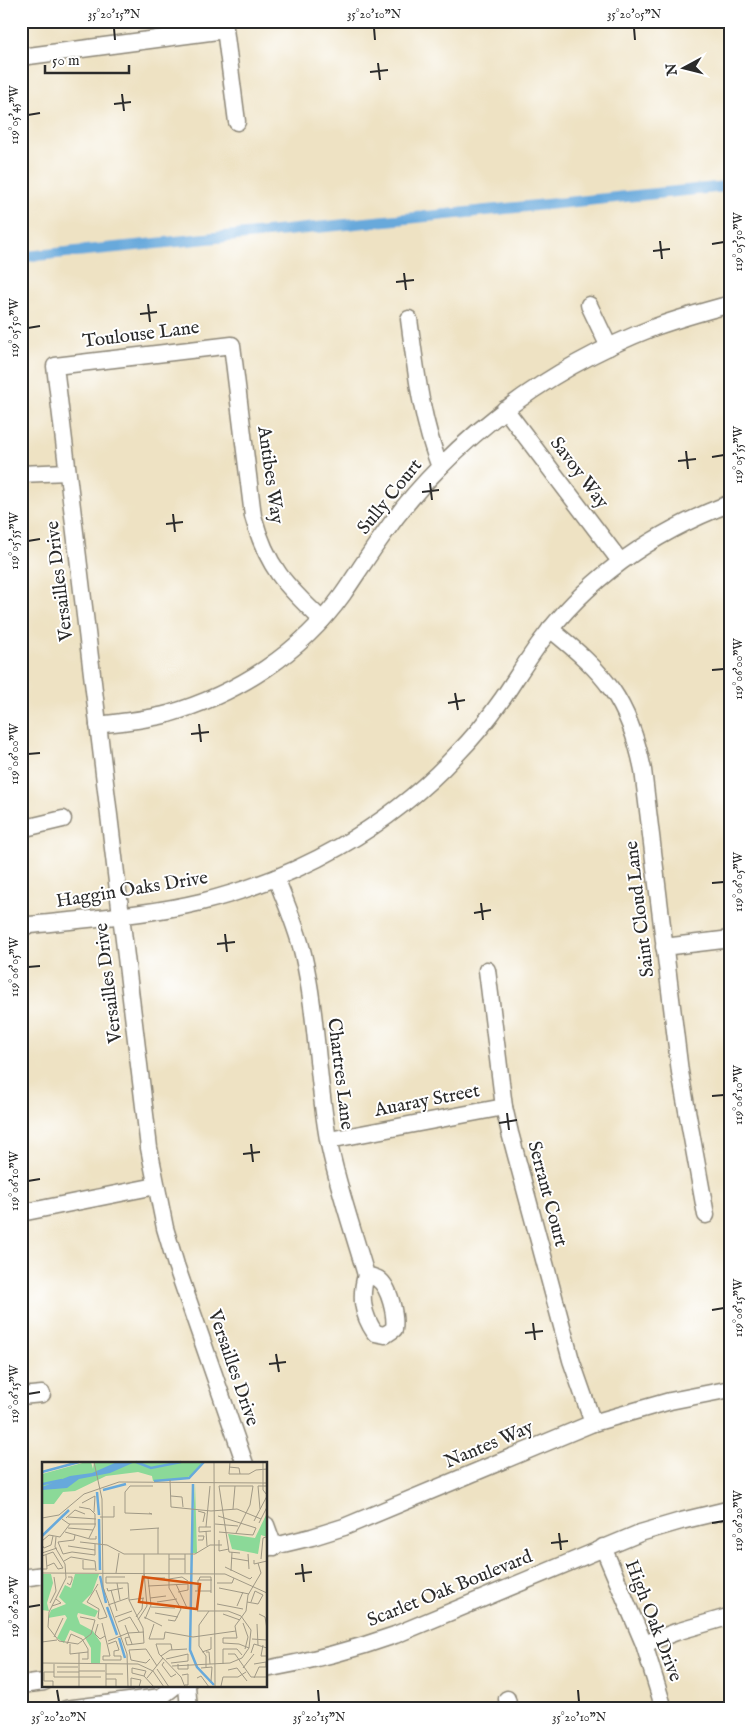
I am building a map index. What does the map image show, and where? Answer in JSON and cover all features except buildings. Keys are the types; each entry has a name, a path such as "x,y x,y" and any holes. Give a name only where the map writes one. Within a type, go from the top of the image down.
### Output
{"street":[{"path":"21,57 225,26 237,122"},
{"name":"Sully Court","path":"98,725 139,720 166,714 219,695 244,683 267,668 290,651 322,620 343,595 381,537 406,505 440,467 505,409 537,387 608,347 656,327 731,304"},
{"path":"589,305 608,347"},
{"path":"409,319 422,412 440,467"},
{"name":"Toulouse Lane","path":"55,366 232,345"},
{"name":"Antibes Way","path":"232,345 253,516 259,538 268,558 280,577 292,592 322,620"},
{"name":"Versailles Drive","path":"55,366 149,1148 165,1228 244,1462"},
{"name":"Savoy Way","path":"505,409 620,562"},
{"path":"21,474 68,472"},
{"name":"Haggin Oaks Drive","path":"21,926 165,909 200,902 234,893 276,878 350,841 402,805 431,781 480,729 550,629 587,590 620,562 649,541 704,513 731,503"},
{"name":"Saint Cloud Lane","path":"550,629 599,672 613,691 632,726 638,745 643,770 680,1072 706,1215"},
{"path":"21,829 64,819"},
{"name":"Chartres Lane","path":"276,878 294,925 304,961 329,1140 338,1181 366,1275"},
{"path":"664,947 731,939"},
{"name":"Serrant Court","path":"487,970 504,1107 571,1360 594,1424"},
{"name":"Auaray Street","path":"329,1140 504,1107"},
{"path":"21,1213 156,1186"},
{"name":"Nantes Way","path":"270,1547 344,1527 594,1424 670,1400 731,1389"},
{"path":"21,1396 42,1394"},
{"name":"Scarlet Oak Boulevard","path":"268,1669 320,1658 395,1635 640,1533 681,1521 731,1510"},
{"name":"High Oak Drive","path":"604,1547 644,1644 664,1709"},
{"path":"21,1578 42,1576"},
{"path":"644,1644 676,1632 731,1616"},
{"path":"21,1684 42,1682"},
{"path":"66,1709 161,1697 172,1688"},
{"path":"187,1688 189,1709"}],"waterway":[{"path":"21,257 731,186"}]}
